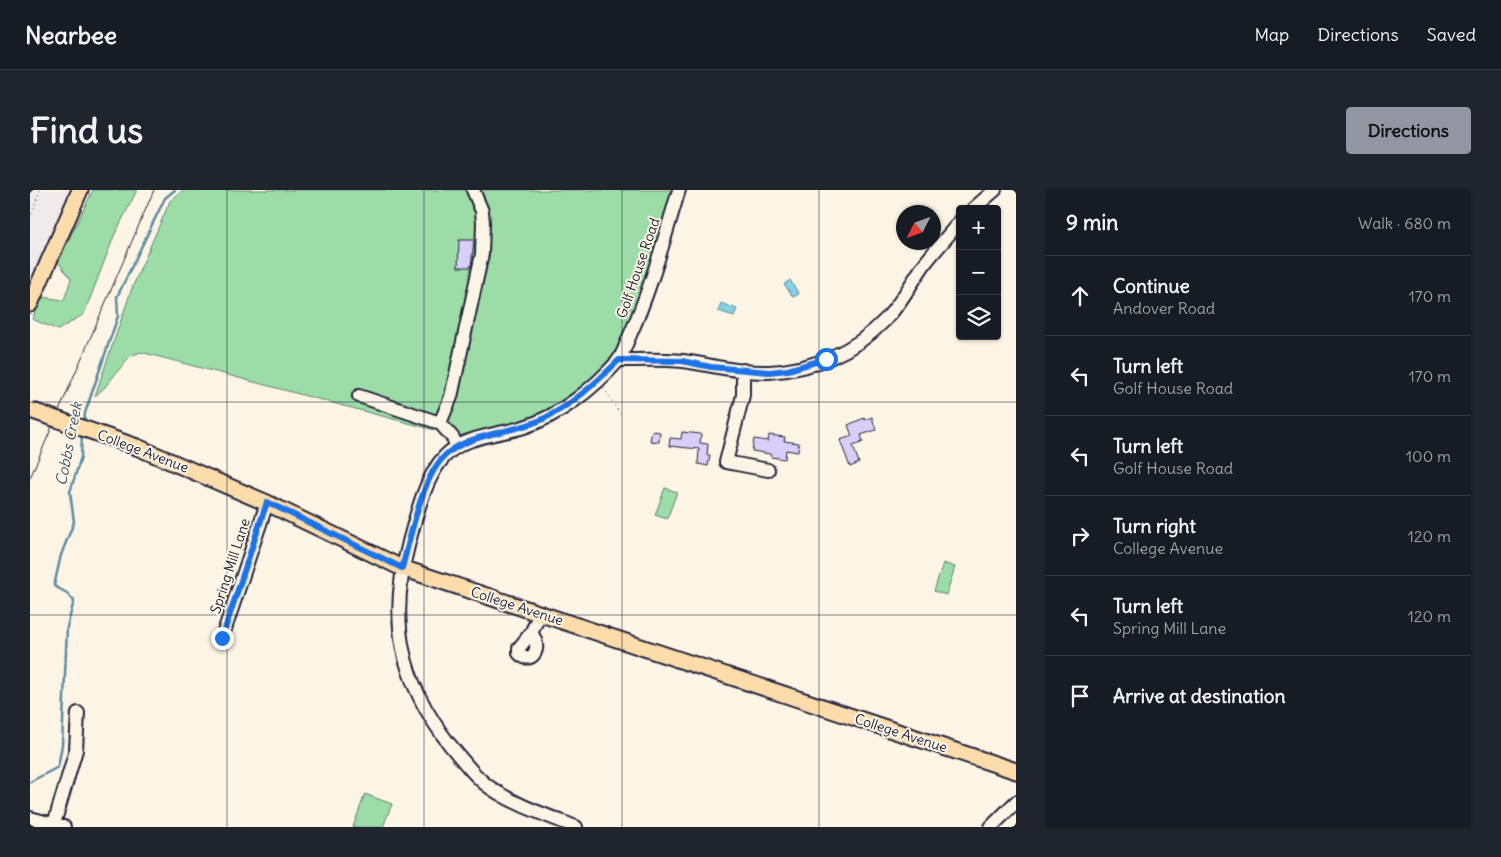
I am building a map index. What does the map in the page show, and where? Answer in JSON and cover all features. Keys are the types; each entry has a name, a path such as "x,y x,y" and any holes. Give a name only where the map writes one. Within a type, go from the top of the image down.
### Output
{"main road":[{"path":"30,304 80,190"},
{"name":"College Avenue","path":"30,410 137,446 267,502 402,568 1016,771"}],"street":[{"path":"440,423 451,397 482,254 482,211 473,190"},
{"name":"Golf House Road","path":"576,827 542,814 486,784 474,773 439,730 428,713 403,656 399,631 399,599 402,568 415,519 430,478 446,454 466,442 524,427 541,420 570,402 619,360 642,309 679,190"},
{"path":"978,205 996,190"},
{"path":"619,360 682,361 711,367 769,372 801,367 831,357 859,342 876,329 893,311 926,263 956,226"},
{"path":"743,370 743,396 726,462 768,470"},
{"path":"359,396 440,423 453,438 457,446"},
{"name":"Spring Mill Lane","path":"222,638 267,502"},
{"path":"531,632 540,614"},
{"path":"30,818 59,826 76,750 78,713"},
{"path":"991,827 1016,802"}],"path":[{"path":"30,219 40,190"},
{"path":"599,379 622,416"}],"shaded area":[{"path":"30,190 72,190 30,283"}],"green space":[{"path":"93,190 137,190 114,236 84,314 58,330 32,319 42,297 64,300 71,279 58,262"},
{"path":"183,190 676,190 656,244 636,310 614,354 582,389 553,407 523,421 457,436 141,352 130,356 105,387 95,396 132,288 170,201"},
{"path":"665,488 677,492 667,519 655,515"},
{"path":"943,563 955,567 946,595 934,591"},
{"path":"365,794 392,804 383,827 353,827"}],"water":[{"path":"790,280 799,294 793,297 784,284"},
{"path":"721,303 737,309 734,316 718,311"}],"building":[{"path":"459,240 474,240 471,267 458,267"},
{"path":"872,417 876,430 861,435 863,442 853,446 859,463 850,467 840,440 852,436 848,425 864,418 865,420"},
{"path":"652,431 660,432 659,442 650,441"},
{"path":"682,432 701,434 700,443 708,444 707,455 710,455 708,466 698,464 699,449 669,446 670,438 681,439"},
{"path":"769,435 785,437 784,441 799,443 798,452 786,450 785,459 752,451 754,439 768,441"}],"waterway":[{"name":"Cobbs Creek","path":"84,424 85,413 118,316 117,297 165,198 175,190"},
{"name":"Cobbs Creek","path":"30,782 58,767 62,745 67,627 74,601 67,593 54,586 61,555 74,522 70,492 81,457 82,434"}],"tram line":[{"path":"30,478 154,190"}],"route":[{"path":"222,638 267,502 402,568 415,519 430,478 446,454 466,442 524,427 554,413 586,391 619,360 682,361 711,367 769,372 788,370 826,359"}]}
